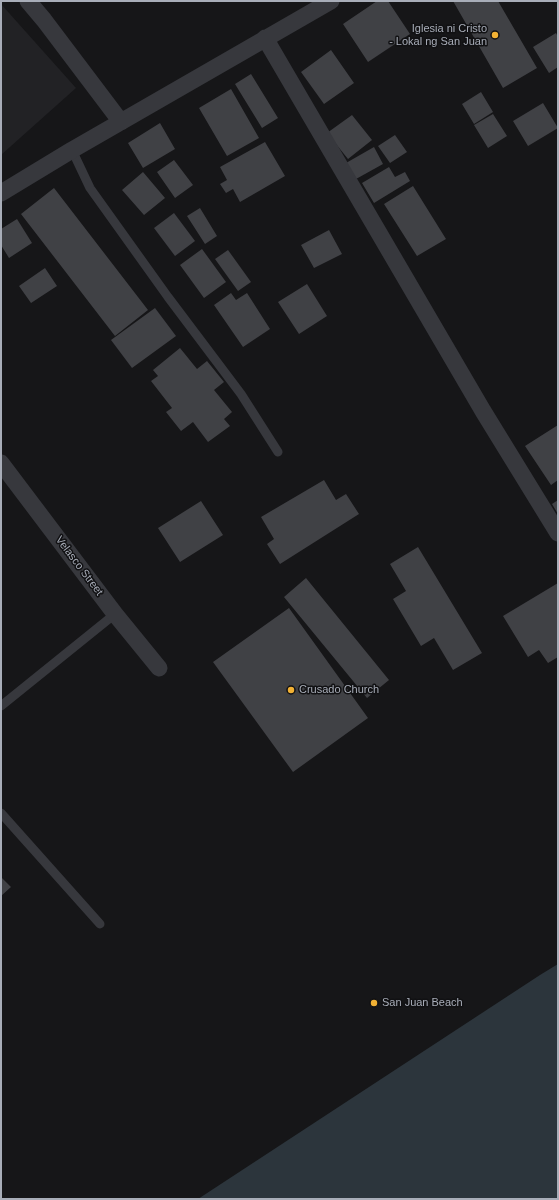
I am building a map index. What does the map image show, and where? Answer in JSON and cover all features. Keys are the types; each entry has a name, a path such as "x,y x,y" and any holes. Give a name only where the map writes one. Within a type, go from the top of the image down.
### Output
{"street":[{"path":"28,1 121,122"},
{"path":"1,193 72,150 331,1"},
{"path":"265,38 484,411 558,533"},
{"name":"Velasco Street","path":"1,463 115,614 159,668"}],"lane":[{"path":"72,150 90,188 168,297 241,394 278,452"},
{"path":"1,706 115,614"},
{"path":"1,813 100,924"}],"shaded area":[{"path":"1,4 76,88 1,155"},
{"path":"558,964 558,1199 198,1199 540,975"}],"building":[{"path":"377,1 388,1 410,34 368,62 343,24"},
{"name":"Iglesia ni Cristo - Lokal ng San Juan","path":"453,1 498,1 537,68 503,88"},
{"path":"556,33 558,37 558,67 549,73 533,47"},
{"path":"331,50 354,83 324,104 301,72"},
{"path":"251,74 278,118 262,128 235,84"},
{"path":"231,89 259,138 227,156 199,108"},
{"path":"481,92 493,112 474,124 462,104"},
{"path":"543,103 558,128 528,146 513,121"},
{"path":"493,114 507,136 488,148 474,125"},
{"path":"352,115 372,140 348,159 327,133"},
{"path":"160,123 175,149 143,168 128,143"},
{"path":"395,135 407,152 390,163 378,146"},
{"path":"265,142 285,176 240,202 233,189 226,193 220,184 227,180 220,167"},
{"path":"374,147 383,164 356,179 346,163"},
{"path":"174,160 193,185 175,198 157,172"},
{"path":"389,167 395,177 405,172 410,181 374,203 362,183"},
{"path":"143,172 165,198 144,215 122,190"},
{"path":"413,186 446,239 417,256 384,204"},
{"path":"54,188 148,310 115,336 21,214"},
{"path":"200,208 217,236 205,244 187,216"},
{"path":"174,213 195,241 175,256 154,228"},
{"path":"17,219 32,243 9,258 1,245 1,229"},
{"path":"329,230 342,254 314,268 301,245"},
{"path":"202,249 226,282 204,298 180,265"},
{"path":"228,250 251,282 238,291 215,259"},
{"path":"45,268 57,286 31,303 19,286"},
{"path":"307,284 327,316 299,334 278,302"},
{"path":"231,293 236,300 247,293 270,329 243,347 214,305"},
{"path":"155,308 176,336 132,368 111,340"},
{"path":"180,348 197,369 207,361 224,382 214,390 232,412 224,419 230,426 208,442 193,422 181,431 166,412 172,408 151,381 158,376 153,370"},
{"path":"558,425 558,480 551,485 525,446"},
{"path":"324,480 336,500 346,494 359,514 280,564 267,544 274,539 261,517"},
{"path":"558,500 558,514 552,504"},
{"path":"201,501 223,535 180,562 158,528"},
{"path":"418,547 482,653 453,670 434,638 421,646 393,599 406,591 390,564"},
{"path":"306,578 389,680 367,698 284,597"},
{"path":"558,583 558,657 548,663 539,650 528,657 503,616"},
{"name":"Crusado Church","path":"289,608 368,718 293,772 213,662"},
{"path":"1,877 11,887 1,896"}],"place":[{"name":"Iglesia ni Cristo - Lokal ng San Juan","path":"495,35"},
{"name":"Crusado Church","path":"291,690"},
{"name":"San Juan Beach","path":"374,1003"}]}
